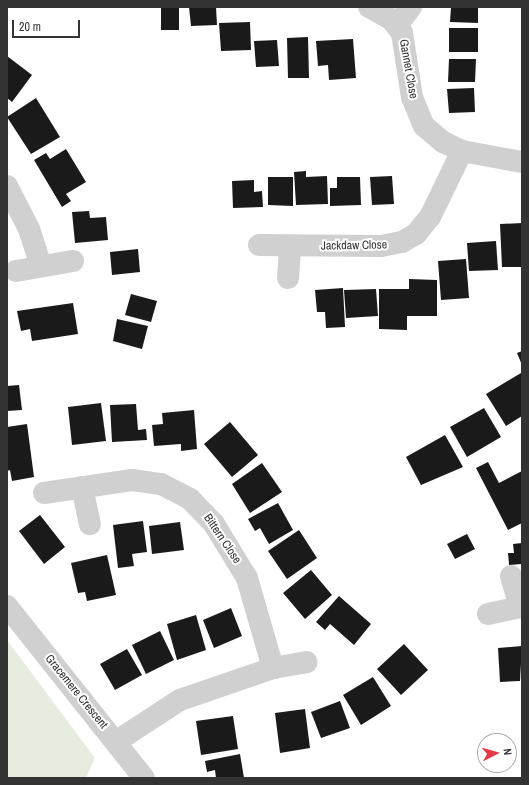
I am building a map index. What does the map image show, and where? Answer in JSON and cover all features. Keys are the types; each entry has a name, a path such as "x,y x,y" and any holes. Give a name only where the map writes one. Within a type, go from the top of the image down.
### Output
{"street":[{"name":"Gannet Close","path":"369,7 397,25 405,41 412,97 419,118 435,136 462,151 522,162"},
{"name":"Gannet Close","path":"397,25 411,7"},
{"name":"Jackdaw Close","path":"259,246 380,246 410,238 437,204 462,151"},
{"path":"7,186 29,229 41,264"},
{"path":"288,278 290,247"},
{"path":"16,271 41,264 73,261"},
{"name":"Bittern Close","path":"44,493 115,480 146,481 174,489 202,510 226,542 247,578 273,668"},
{"path":"82,486 90,524"},
{"path":"488,614 521,607 511,576"},
{"name":"Gracemere Crescent","path":"7,606 117,742 144,778"},
{"path":"117,742 180,700 273,668 306,662"}],"shaded area":[{"path":"7,640 95,758 86,778 7,778"}],"building":[{"path":"161,7 179,7 179,30 161,30"},
{"path":"189,7 216,7 217,25 191,26"},
{"path":"451,7 478,7 478,23 450,22"},
{"path":"250,22 251,50 221,51 219,23"},
{"path":"449,28 478,28 478,52 449,52"},
{"path":"308,37 309,78 288,78 287,38"},
{"path":"353,39 356,78 329,80 328,65 318,66 316,41"},
{"path":"277,40 279,66 256,67 254,41"},
{"path":"7,56 32,75 12,102 7,98"},
{"path":"449,59 476,59 475,82 448,82"},
{"path":"474,88 475,112 449,113 447,89"},
{"path":"36,98 60,137 31,154 7,117"},
{"path":"66,149 86,182 66,194 71,201 62,207 34,160 46,153 50,159"},
{"path":"306,171 306,177 327,176 328,204 296,205 294,172"},
{"path":"392,176 394,204 372,205 370,177"},
{"path":"268,177 293,177 293,206 268,205"},
{"path":"337,177 360,177 361,205 330,206 330,188 337,188"},
{"path":"254,180 254,192 262,191 263,207 233,208 232,181"},
{"path":"89,211 90,218 106,217 108,240 75,243 72,212"},
{"path":"522,223 522,267 502,267 500,224"},
{"path":"496,241 498,270 469,271 467,243"},
{"path":"138,249 140,272 112,275 110,252"},
{"path":"466,259 469,298 441,300 438,261"},
{"path":"409,279 437,280 437,316 407,316 407,330 379,329 379,289 409,289"},
{"path":"343,288 345,327 326,328 325,312 317,312 315,290"},
{"path":"376,289 378,316 346,318 344,290"},
{"path":"131,294 157,301 151,322 125,315"},
{"path":"73,303 78,334 32,341 30,329 21,331 17,311"},
{"path":"117,319 148,326 142,349 113,341"},
{"path":"522,351 522,365 517,353"},
{"path":"521,373 522,416 506,426 486,394"},
{"path":"19,385 22,410 7,411 7,386"},
{"path":"101,403 106,441 72,445 68,407"},
{"path":"136,404 138,430 146,429 147,440 112,442 110,405"},
{"path":"484,408 501,437 467,457 450,427"},
{"path":"194,410 197,449 181,451 181,444 154,446 152,425 163,424 162,413"},
{"path":"230,422 258,455 232,477 204,444"},
{"path":"27,424 34,477 12,481 10,470 7,471 7,427"},
{"path":"445,435 463,467 421,485 406,457"},
{"path":"488,462 499,483 522,471 522,523 508,530 476,468"},
{"path":"262,463 282,492 250,513 232,484"},
{"path":"278,503 293,530 269,544 260,528 255,531 248,519"},
{"path":"40,515 65,547 44,564 19,531"},
{"path":"143,521 147,552 132,554 134,566 118,568 113,525"},
{"path":"180,522 184,550 152,554 149,526"},
{"path":"299,530 317,558 287,579 268,551"},
{"path":"467,534 475,549 455,559 447,544"},
{"path":"522,543 522,564 509,565 508,553 514,553 513,544"},
{"path":"107,555 116,595 87,601 85,592 78,593 71,563"},
{"path":"311,570 332,595 305,619 283,593"},
{"path":"339,596 371,624 354,645 330,624 325,630 316,622"},
{"path":"231,608 242,636 214,648 203,620"},
{"path":"196,615 206,650 177,660 167,624"},
{"path":"160,631 174,660 146,674 132,645"},
{"path":"404,644 428,670 401,695 377,669"},
{"path":"522,646 520,681 500,682 498,648"},
{"path":"127,649 142,675 115,690 100,664"},
{"path":"373,677 391,706 361,725 343,695"},
{"path":"340,701 350,728 321,738 311,712"},
{"path":"305,709 310,748 280,753 275,713"},
{"path":"233,716 238,749 201,755 196,721"},
{"path":"240,754 244,778 216,778 215,770 207,772 205,761"}]}
